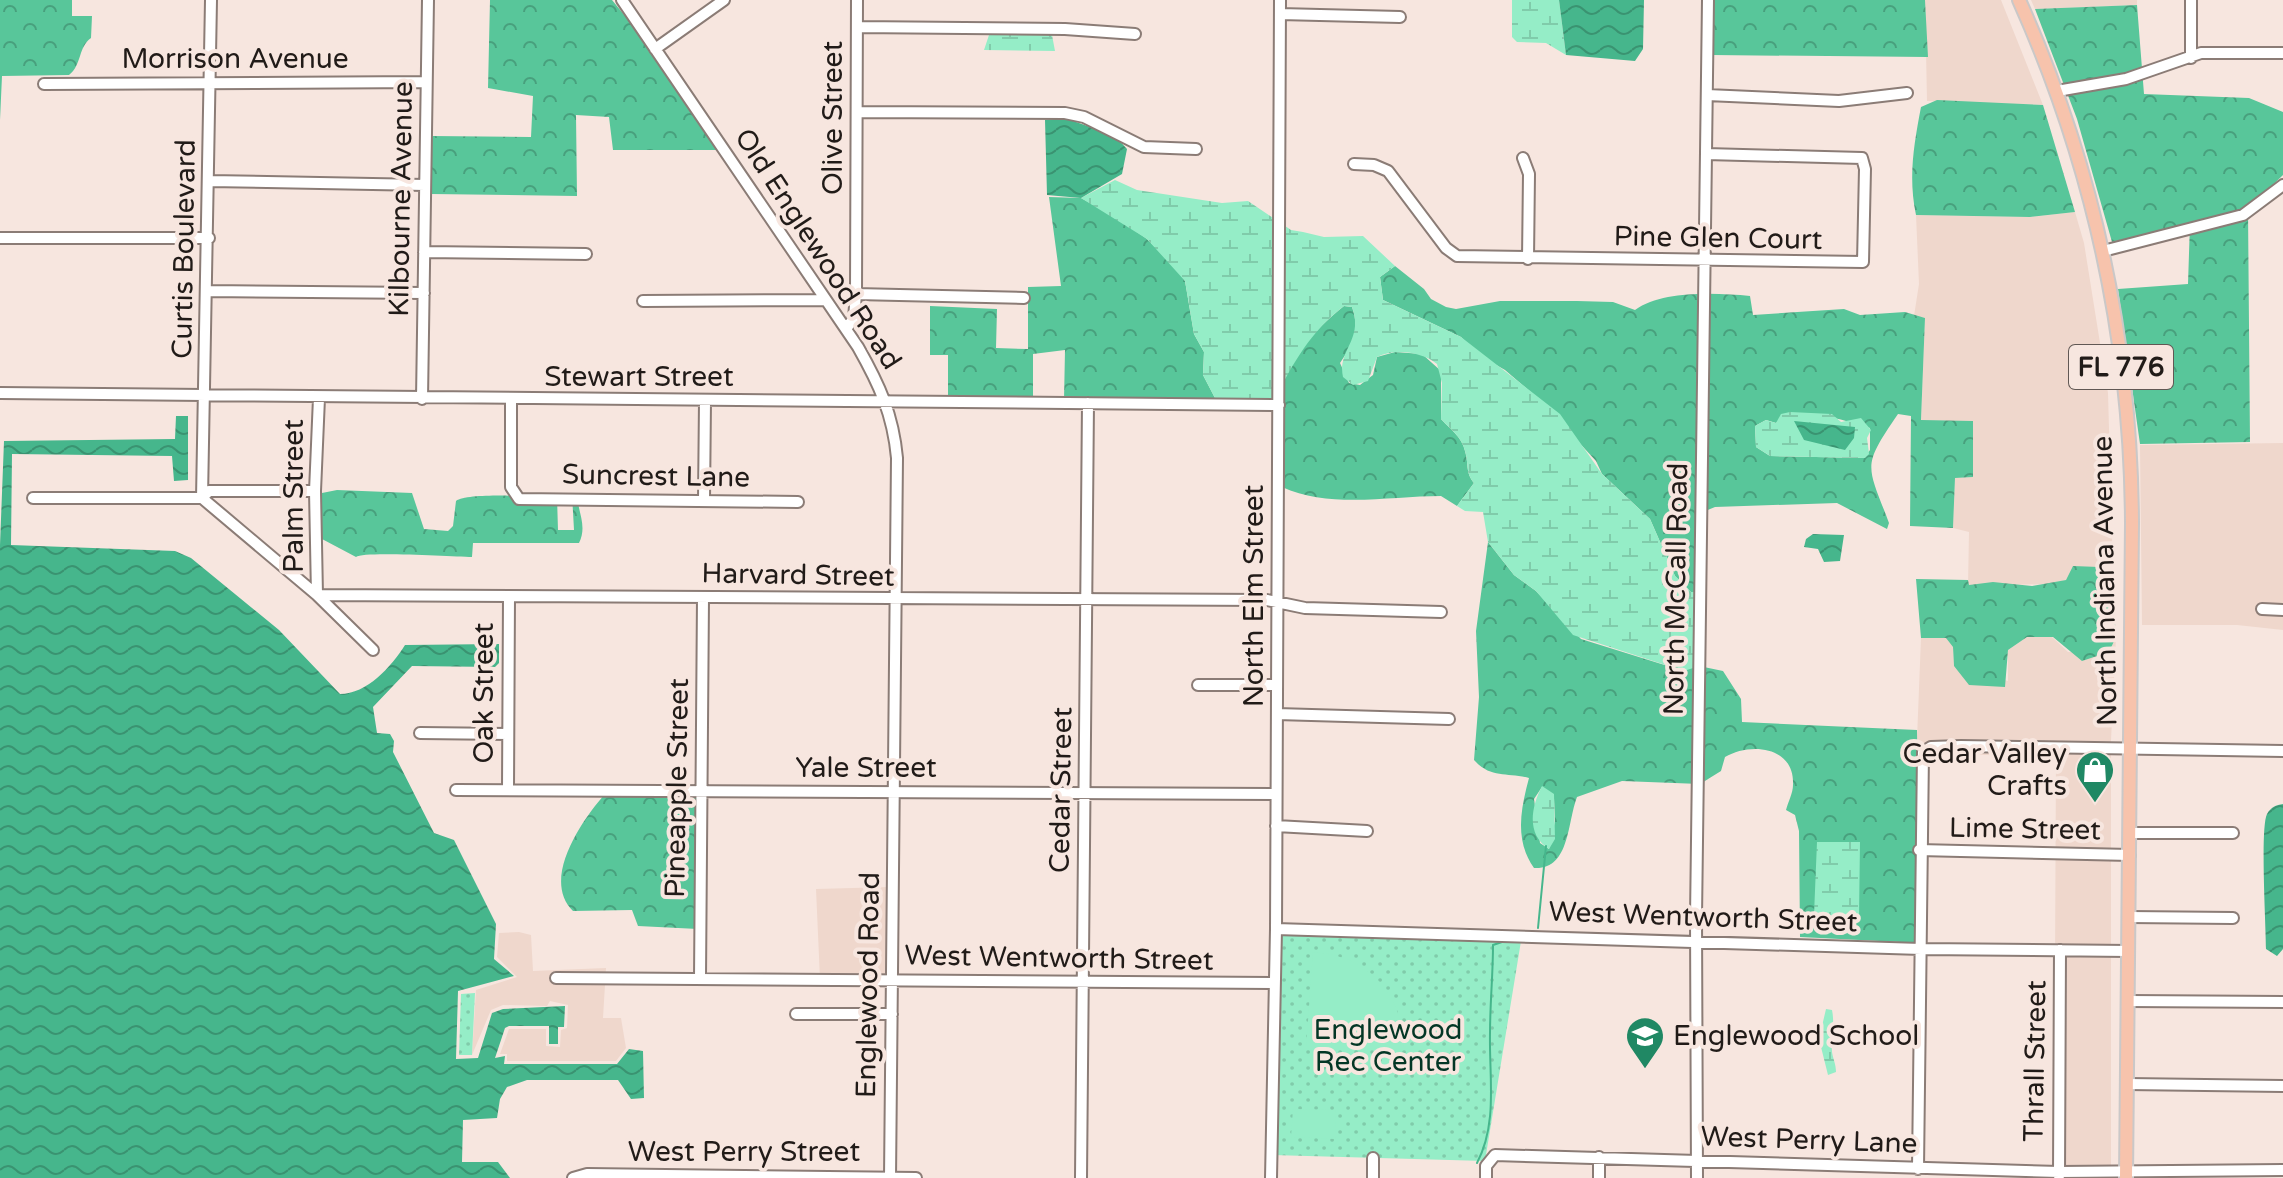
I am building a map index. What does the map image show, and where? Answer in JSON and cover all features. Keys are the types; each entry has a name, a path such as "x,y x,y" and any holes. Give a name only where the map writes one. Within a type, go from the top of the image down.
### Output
{"main road":[{"name":"North Indiana Avenue","path":"2019,0 2057,91 2084,171 2103,251 2122,370 2131,464 2126,1174"}],"street":[{"name":"Curtis Boulevard","path":"202,498 211,0"},
{"name":"Kilbourne Avenue","path":"422,399 428,0"},
{"name":"Old Englewood Road","path":"622,0 846,329 887,402 897,458 894,792"},
{"path":"655,49 724,0"},
{"name":"Olive Street","path":"846,329 854,318 856,294 857,0"},
{"name":"North Elm Street","path":"1271,1178 1276,929 1280,0"},
{"name":"North McCall Road","path":"1697,1178 1696,941 1708,0"},
{"path":"2191,0 2191,58"},
{"path":"1280,14 1400,17"},
{"path":"857,27 1049,28 1135,34"},
{"path":"2057,91 2126,79 2201,53 2283,53"},
{"name":"Morrison Avenue","path":"44,84 426,82"},
{"path":"1707,95 1839,101 1907,93"},
{"path":"858,112 1065,113 1084,117 1144,147 1196,149"},
{"name":"Pine Glen Court","path":"1354,164 1374,165 1388,171 1453,254 1528,259 1863,262 1862,158 1706,154"},
{"path":"1523,158 1529,174 1528,259"},
{"path":"209,181 425,185"},
{"path":"2103,251 2243,215 2281,192"},
{"path":"0,238 209,238"},
{"path":"424,252 586,254"},
{"path":"208,291 424,293"},
{"path":"856,294 1024,298"},
{"path":"643,301 825,300"},
{"name":"Stewart Street","path":"0,393 1279,405"},
{"name":"Palm Street","path":"317,595 315,491 319,398"},
{"name":"Suncrest Lane","path":"511,400 514,496 519,499 798,502"},
{"path":"704,500 705,401"},
{"name":"Cedar Street","path":"1081,1178 1088,403"},
{"path":"202,498 209,491 315,491"},
{"path":"33,498 202,498 317,595 373,650"},
{"name":"Harvard Street","path":"317,595 1267,600 1278,605 1441,612"},
{"name":"Oak Street","path":"508,789 509,597"},
{"name":"Pineapple Street","path":"700,978 703,598"},
{"path":"2262,609 2283,610"},
{"path":"1198,685 1277,685"},
{"path":"1277,714 1449,719"},
{"path":"420,733 508,734"},
{"path":"1918,1169 1919,850 1923,752 1931,747 1961,746 2283,751"},
{"name":"Yale Street","path":"456,790 1276,794"},
{"name":"Englewood Road","path":"890,1178 894,792"},
{"path":"1276,826 1367,831"},
{"path":"2129,833 2233,833"},
{"name":"Lime Street","path":"1919,850 2130,855"},
{"path":"2129,917 2233,918"},
{"name":"West Wentworth Street","path":"1276,929 1921,949 2129,951"},
{"name":"Thrall Street","path":"2059,1175 2060,950"},
{"name":"West Wentworth Street","path":"556,978 1275,983"},
{"path":"2128,1001 2283,1002"},
{"path":"796,1014 892,1014"},
{"path":"2127,1084 2283,1086"},
{"name":"West Perry Lane","path":"1486,1178 1490,1156 1599,1157 2059,1175 2283,1170"},
{"path":"1599,1157 1599,1178"},
{"path":"1373,1158 1373,1178"},
{"name":"West Perry Street","path":"573,1178 587,1174 916,1178"}],"shaded area":[{"path":"1925,0 2001,0 2043,105 1927,101"},
{"path":"2031,0 2137,0 2137,5 2035,9"},
{"path":"2075,212 2084,243 2108,393 2113,572 2099,567 2071,573 2066,580 2048,584 1968,586 1969,532 1953,528 1955,478 1972,477 1973,421 1921,421 1925,318 1914,316 1919,284 1916,215 2030,217"},
{"path":"2283,443 2283,630 2237,625 2142,625 2140,445"},
{"path":"2027,637 2052,637 2068,652 2109,652 2116,637 2111,740 2111,1178 2054,1178 2056,756 1920,754 1917,739 1921,638 1946,638 1953,647 1954,666 2008,681 2008,650"},
{"path":"889,887 889,981 820,979 816,889"},
{"path":"499,933 531,935 533,971 606,968 603,1018 621,1018 626,1048 616,1061 507,1061 507,1054 500,1054 509,1029 546,1029 546,1046 560,1047 561,1030 567,1028 568,1005 550,1001 547,1006 503,1005 491,1010 472,1055 476,990 517,977 497,957"}],"green space":[{"path":"0,0 72,0 72,16 92,16 91,38 69,75 2,76 0,120"},
{"path":"490,0 612,0 639,33 719,150 613,150 609,117 576,115 577,196 431,194 431,136 531,137 533,96 488,88"},
{"path":"1512,0 1559,0 1566,55 1546,43 1517,42 1512,37"},
{"path":"1712,0 1925,0 1928,57 1712,55"},
{"path":"2137,5 2144,94 2249,98 2283,112 2283,175 2248,209 2250,442 2140,444 2118,289 2188,284 2190,223 2112,242 2077,119 2035,9"},
{"path":"989,35 1052,35 1055,51 984,50"},
{"path":"1937,100 2043,105 2075,212 2030,217 1916,215 1912,174 1918,121 1921,107"},
{"path":"1115,180 1137,190 1222,203 1248,201 1291,230 1324,237 1363,236 1395,266 1380,277 1383,300 1461,337 1560,414 1602,474 1650,519 1675,576 1691,592 1699,592 1699,666 1684,671 1573,635 1536,591 1514,575 1488,542 1483,512 1465,511 1457,506 1474,483 1461,442 1441,419 1442,383 1437,364 1416,354 1384,354 1377,357 1368,381 1353,385 1343,377 1344,359 1355,328 1352,307 1344,306 1312,337 1274,400 1216,400 1203,375 1204,352 1194,334 1185,281 1147,239 1081,198"},
{"path":"1049,197 1081,198 1122,221 1147,239 1177,270 1185,281 1194,334 1204,352 1203,375 1216,400 1064,400 1065,350 1033,354 1033,400 948,400 948,355 930,355 930,306 997,309 996,348 1028,349 1028,287 1061,286"},
{"path":"1395,266 1424,289 1431,299 1456,309 1500,301 1577,301 1613,302 1635,310 1675,296 1722,294 1750,296 1753,315 1844,309 1860,315 1905,312 1925,318 1921,420 1973,421 1973,477 1955,478 1953,528 1910,526 1911,416 1898,414 1878,446 1871,467 1889,523 1887,529 1837,503 1715,507 1698,514 1699,592 1691,592 1675,576 1650,519 1602,474 1596,461 1540,400 1505,370 1477,354 1461,337 1383,300 1380,277","holes":["1787,413 1829,417 1870,428 1870,450 1864,458 1770,456 1756,447 1755,426 1766,420 1776,423"]},
{"path":"1344,306 1352,307 1355,322 1352,343 1340,363 1349,383 1360,385 1373,375 1377,357 1395,352 1422,354 1441,371 1441,419 1461,442 1474,483 1457,506 1441,496 1340,500 1301,494 1282,487 1274,418 1278,387 1302,348"},
{"path":"1781,414 1832,414 1841,422 1861,418 1871,430 1867,438 1869,454 1865,458 1770,456 1756,447 1755,426 1766,420 1776,423"},
{"path":"337,490 412,493 424,529 448,531 453,526 456,501 504,496 557,497 558,530 574,530 572,494 577,497 582,531 579,543 473,543 472,557 391,554 356,557 322,539 322,493"},
{"path":"1488,542 1514,575 1536,591 1581,639 1671,667 1699,666 1723,671 1741,699 1742,722 1917,730 1920,943 1800,937 1799,831 1795,815 1786,810 1793,788 1792,772 1787,762 1769,751 1735,752 1725,757 1721,771 1700,784 1622,781 1577,797 1561,853 1546,867 1534,868 1524,846 1521,824 1529,778 1493,772 1474,760 1479,697 1476,631","holes":["1542,787 1554,798 1555,821 1549,849 1540,843 1534,799"]},
{"path":"2073,566 2099,567 2113,572 2116,637 2109,652 2082,661 2053,637 2027,637 2008,650 2005,687 1969,685 1954,666 1953,647 1946,638 1921,638 1916,579 1968,580 1969,585 1993,582 2032,586 2066,580"},
{"path":"1542,786 1554,794 1555,839 1549,849 1537,836 1533,820 1535,803"},
{"path":"605,794 697,796 698,929 638,926 632,910 573,911 564,898 561,883 568,851 585,819"},
{"path":"1817,842 1860,842 1859,918 1826,923 1814,915"},
{"name":"Englewood Rec Center","path":"1276,929 1522,935 1485,1161 1272,1155"},
{"path":"1313,952 1350,961 1379,981 1397,1011 1403,1048 1306,1048"},
{"path":"475,993 472,1055 459,1055 461,994"},
{"path":"1826,1009 1832,1010 1832,1052 1836,1066 1836,1072 1828,1075 1819,1039"},
{"path":"1293,1109 1336,1110 1335,1139 1291,1137"}],"water":[{"path":"1559,0 1644,0 1643,49 1635,61 1566,55"},
{"path":"1065,118 1115,136 1127,149 1122,174 1081,198 1047,195 1045,120"},
{"path":"176,416 188,416 188,480 174,481 172,456 12,454 11,545 175,551 191,558 279,630 340,694 369,684 393,662 405,645 499,644 499,663 495,667 412,666 373,707 377,733 390,734 394,741 393,752 434,833 454,840 496,924 494,959 514,976 458,991 456,1059 478,1058 492,1013 503,1009 565,1006 564,1027 558,1027 558,1044 549,1044 549,1026 509,1026 505,1028 495,1058 505,1056 504,1064 617,1064 629,1049 643,1051 644,1098 631,1099 618,1080 527,1080 507,1087 500,1099 497,1118 463,1120 462,1162 498,1162 510,1178 0,1178 0,545 4,441 175,439"},
{"path":"1794,421 1855,427 1854,438 1845,450 1804,440"},
{"path":"1813,534 1844,535 1840,561 1824,562 1818,549 1804,547 1806,539"},
{"path":"2283,804 2283,949 2277,956 2266,949 2264,838 2267,814"}],"waterway":[{"path":"1538,928 1546,846"},
{"path":"1477,1163 1484,1148 1490,1116 1493,945 1505,941"}],"place":[{"name":"Cedar Valley Crafts","path":"2095,804"},
{"name":"Englewood School","path":"1645,1070"}]}
